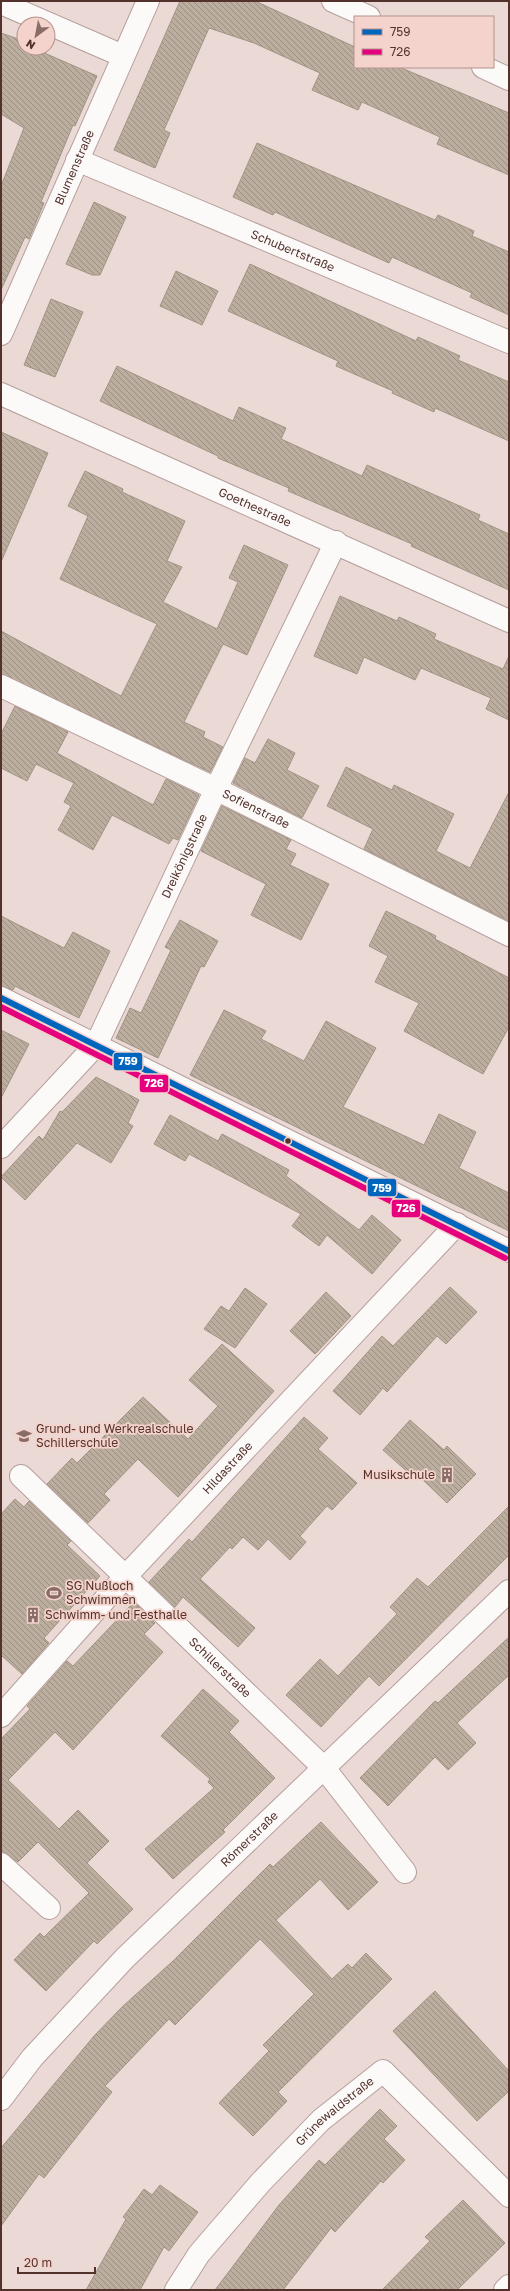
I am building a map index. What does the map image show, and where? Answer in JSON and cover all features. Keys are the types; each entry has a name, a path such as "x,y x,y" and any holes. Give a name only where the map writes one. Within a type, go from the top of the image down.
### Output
{"street":[{"name":"Blumenstraße","path":"1,334 148,1"},
{"path":"333,1 367,16"},
{"path":"1,3 123,56"},
{"path":"485,68 509,79"},
{"name":"Schubertstraße","path":"77,160 509,342"},
{"name":"Goethestraße","path":"1,394 336,542 509,622"},
{"name":"Dreikönigstraße","path":"1,1148 96,1045 216,789 336,542"},
{"name":"Sofienstraße","path":"1,686 216,789 509,935"},
{"path":"1,998 509,1251"},
{"name":"Hildastraße","path":"1,1716 125,1577 457,1224"},
{"name":"Schillerstraße","path":"21,1476 324,1768 405,1872"},
{"name":"Römerstraße","path":"1,2099 32,2058 125,1958 509,1591"},
{"path":"1,1864 49,1908"},
{"name":"Grünewaldstraße","path":"176,2290 199,2254 266,2176 320,2120 383,2071 509,2196"},
{"path":"505,2290 509,2286"}],"building":[{"path":"180,1 255,1 354,47 354,68 401,68 509,113 509,175 437,144 440,137 362,102 358,110 312,90 320,73 254,43 209,28 164,130 170,133 155,168 114,150"},
{"path":"1,33 16,38 16,56 51,56 97,76 75,126 73,125 41,202 44,203 29,239 25,237 1,290 1,186 24,128 1,114"},
{"path":"257,143 435,220 438,215 474,231 472,236 509,252 509,315 470,297 472,293 392,257 389,263 275,212 273,215 233,197"},
{"path":"94,202 126,217 100,275 92,275 66,264"},
{"path":"250,264 416,341 418,337 460,356 458,360 509,382 509,441 435,408 434,412 392,393 393,391 336,366 338,361 228,311"},
{"path":"176,271 218,291 202,325 160,306"},
{"path":"51,299 83,312 55,377 24,365"},
{"path":"117,366 233,421 239,407 286,428 281,439 362,476 367,465 480,515 478,520 509,534 509,590 411,546 412,544 288,491 289,488 218,458 218,456 100,401"},
{"path":"1,432 48,453 1,562"},
{"path":"85,471 123,489 122,492 185,521 167,561 182,567 163,602 217,629 238,582 229,578 244,545 288,565 247,655 223,644 184,722 205,732 203,737 223,747 210,772 1,674 1,631 121,696 157,624 60,579 88,516 68,506"},
{"path":"340,596 397,621 399,617 436,634 434,639 503,669 509,656 509,720 486,709 491,698 421,668 415,680 364,657 357,674 314,656"},
{"path":"15,706 68,732 57,753 153,805 166,779 199,795 178,840 173,838 169,844 112,815 93,850 58,830 71,806 64,802 74,783 36,764 27,781 1,768 1,734"},
{"path":"268,739 295,753 287,770 319,786 302,818 233,783 245,758 255,763"},
{"path":"346,767 392,790 394,785 454,814 436,851 470,868 509,792 509,921 364,849 373,829 327,806"},
{"path":"222,806 291,840 286,849 296,854 290,865 329,884 301,940 251,915 266,884 201,851"},
{"path":"386,911 436,936 435,939 509,978 509,1027 483,1074 404,1031 419,1003 375,982 388,956 369,946"},
{"path":"1,916 64,948 73,932 110,951 79,1018 15,986 13,990 1,986"},
{"path":"180,920 218,941 204,967 201,966 158,1058 116,1038 130,1008 141,1013 171,950 165,947"},
{"path":"224,1010 266,1031 261,1039 304,1061 326,1021 376,1048 343,1107 424,1145 439,1114 476,1132 459,1168 509,1193 509,1231 190,1075"},
{"path":"1,1030 29,1044 1,1098"},
{"path":"96,1077 139,1100 128,1123 133,1126 111,1163 77,1143 25,1200 1,1177 39,1136 43,1140 60,1111 62,1112"},
{"path":"170,1115 218,1141 222,1134 289,1170 286,1176 359,1230 372,1215 401,1240 372,1274 327,1235 319,1246 292,1226 301,1214 189,1154 185,1161 154,1144"},
{"path":"450,1287 477,1312 446,1344 437,1336 387,1392 383,1388 360,1415 333,1391 382,1336 393,1346"},
{"path":"245,1288 267,1304 235,1348 204,1329 221,1306 229,1311"},
{"path":"326,1292 351,1316 315,1354 290,1331"},
{"path":"222,1344 274,1391 178,1497 138,1459 104,1494 110,1500 88,1523 47,1484 72,1458 77,1463 143,1397 188,1439 218,1406 189,1380"},
{"path":"304,1417 328,1438 318,1449 357,1483 332,1510 327,1506 300,1536 306,1542 290,1560 268,1539 258,1550 243,1537 232,1549 230,1547 200,1579 255,1628 238,1647 183,1597 175,1607 149,1582 189,1539 192,1542"},
{"path":"410,1420 444,1450 447,1446 476,1474 447,1503 415,1472 412,1476 383,1450"},
{"name":"Schwimm- und Festhalle","path":"15,1499 24,1507 29,1501 71,1541 67,1545 100,1576 44,1638 49,1643 22,1674 1,1655 1,1514"},
{"path":"509,1506 509,1555 379,1686 369,1676 321,1727 286,1695 320,1659 338,1676 397,1614 390,1607 417,1578 428,1587"},
{"path":"134,1602 155,1623 144,1634 163,1652 73,1750 55,1732 8,1780 59,1829 78,1810 109,1841 87,1863 133,1909 97,1944 94,1941 46,1991 14,1960 40,1933 44,1937 89,1893 38,1842 18,1862 1,1850 1,1739 30,1709 27,1706 67,1661 73,1666"},
{"path":"509,1637 509,1675 457,1723 476,1743 448,1770 435,1757 388,1806 360,1778 435,1701 438,1703"},
{"path":"203,1689 239,1721 229,1732 275,1778 223,1830 225,1832 173,1879 145,1849 214,1788 208,1782 210,1779 161,1736"},
{"path":"321,1822 378,1882 348,1910 320,1879 276,1920 332,1979 348,1964 352,1968 366,1953 392,1979 278,2092 287,2101 253,2136 219,2103 269,2051 263,2045 314,1994 260,1939 175,2025 169,2019 105,2086 112,2092 44,2178 39,2174 1,2226 1,2148 94,2036 122,2007 173,1961 270,1864 273,1867"},
{"path":"435,1991 509,2071 509,2091 477,2121 393,2031"},
{"path":"380,2109 397,2126 384,2139 405,2160 383,2183 381,2181 335,2232 331,2228 283,2290 215,2290 279,2205 319,2160 325,2165"},
{"path":"160,2185 198,2212 169,2251 164,2247 140,2290 86,2290 126,2219 123,2217 144,2189 152,2195"},
{"path":"463,2200 505,2243 457,2290 382,2290 430,2241 425,2237"}],"transit line":[{"name":"759","path":"1,998 509,1251"},
{"name":"726","path":"1,1007 505,1258"}],"place":[{"name":"Grund- und Werkrealschule Schillerschule","path":"24,1436"},
{"name":"Musikschule","path":"447,1475"},
{"name":"SG Nußloch Schwimmen","path":"54,1593"},
{"name":"Schwimm- und Festhalle","path":"33,1615"}]}
